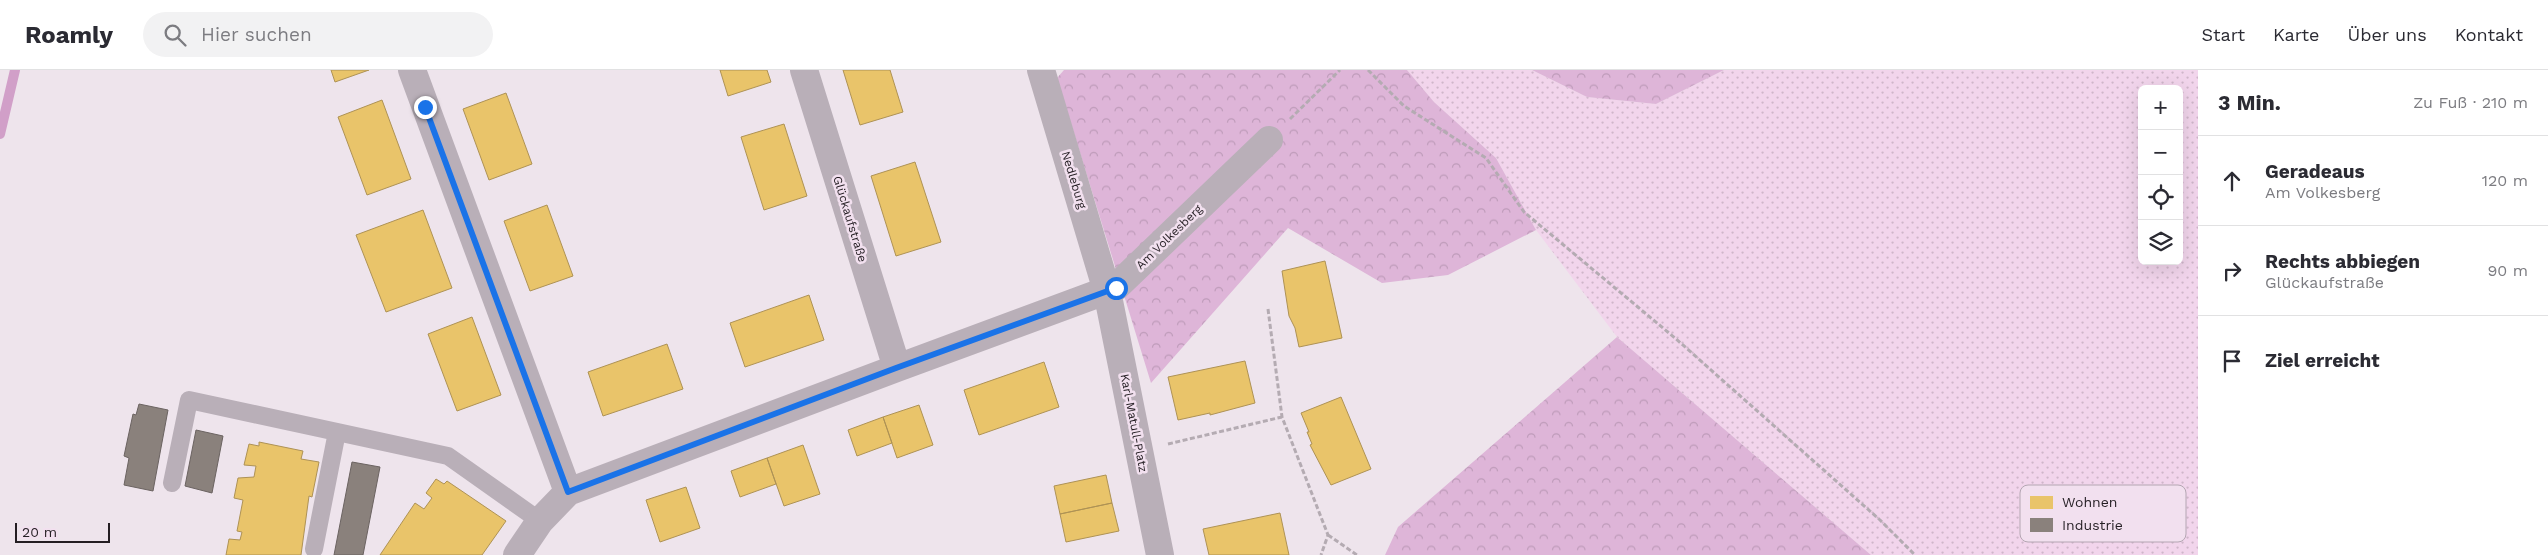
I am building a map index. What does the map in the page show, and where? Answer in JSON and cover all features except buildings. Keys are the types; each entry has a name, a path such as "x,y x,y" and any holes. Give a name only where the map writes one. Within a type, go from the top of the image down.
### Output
{"street":[{"path":"412,70 568,492"},
{"name":"Glückaufstraße","path":"804,70 896,368"},
{"name":"Nedleburg","path":"1041,70 1107,291"},
{"name":"Am Volkesberg","path":"517,555 540,521 568,492 896,368 1116,288 1269,140"},
{"name":"Karl-Matull-Platz","path":"1107,291 1160,555"}],"lane":[{"path":"172,482 189,400 448,456 540,521"},
{"path":"314,549 337,432"}],"path":[{"path":"1269,140 1340,70"},
{"path":"1368,70 1404,106 1486,158 1524,212 1675,338 1880,520 1915,555"},
{"path":"1268,309 1282,417 1328,535 1357,555"},
{"path":"1139,450 1282,417"},
{"path":"1321,555 1328,535"}],"shaded area":[{"path":"1407,70 1532,70 1587,97 1656,104 1724,70 2198,70 2198,555 1871,555 1617,337 1536,230 1496,158 1434,102"}],"green space":[{"path":"1064,70 1407,70 1434,102 1496,158 1536,230 1448,275 1382,283 1288,228 1151,383 1057,78"},
{"path":"1532,70 1724,70 1656,104 1587,97"},
{"path":"1617,337 1871,555 1385,555 1398,527"}],"waterway":[{"path":"0,134 15,70"}],"route":[{"path":"425,107 568,492 896,368 1116,288"}]}
